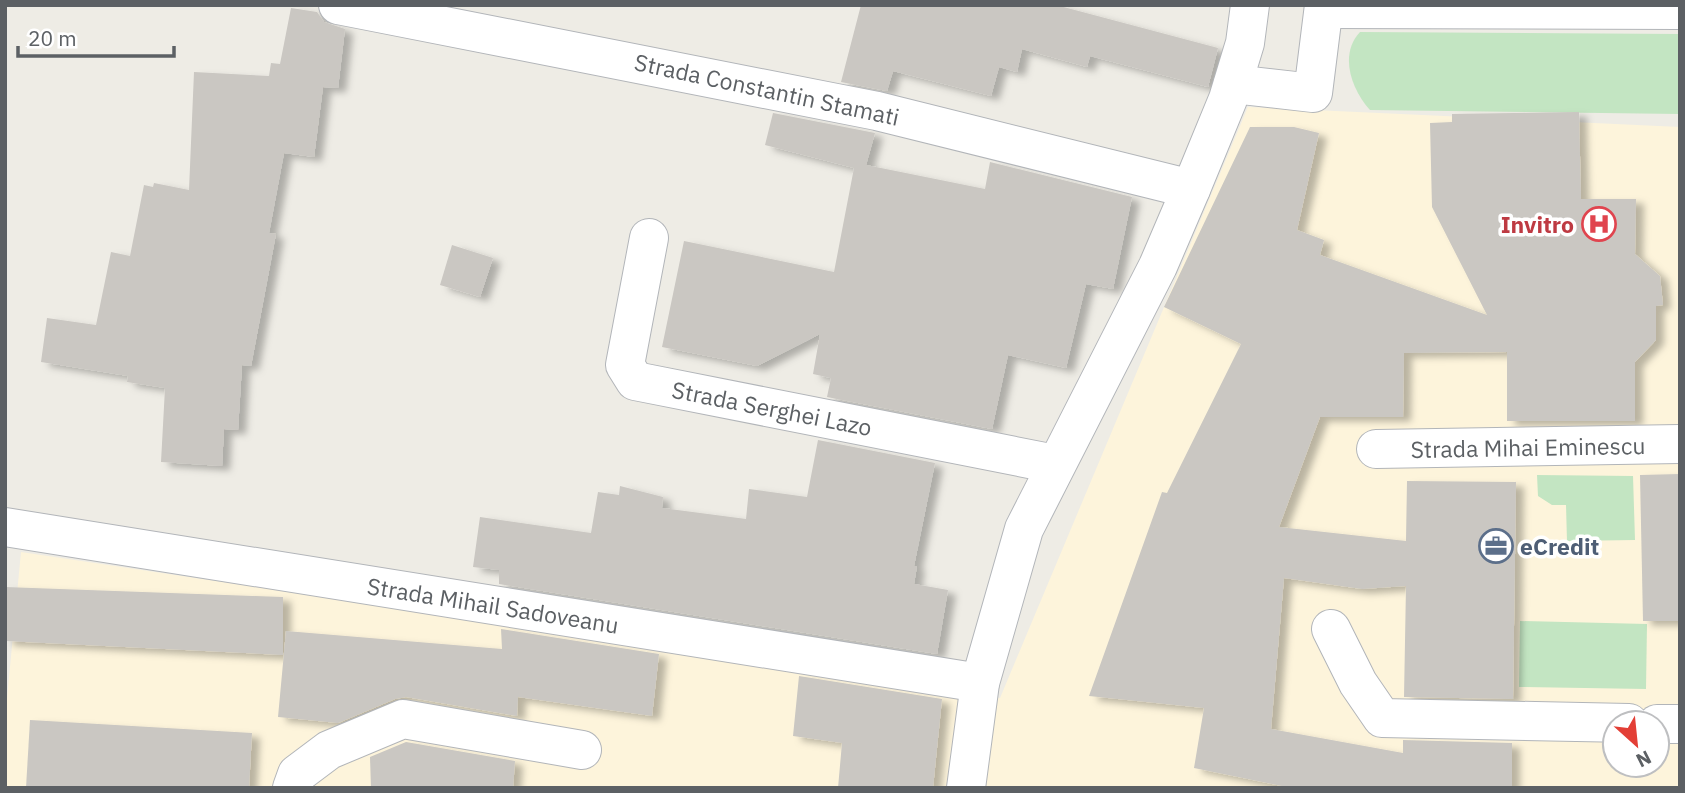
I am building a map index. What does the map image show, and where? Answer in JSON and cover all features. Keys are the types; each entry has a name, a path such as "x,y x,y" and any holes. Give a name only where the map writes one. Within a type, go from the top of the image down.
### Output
{"street":[{"name":"Strada Constantin Stamati","path":"338,5 877,111 1191,189"},
{"path":"966,788 981,683 1024,529 1158,266 1233,84 1245,43 1251,5"},
{"path":"1233,84 1313,93 1324,7 1680,10"},
{"name":"Strada Serghei Lazo","path":"649,238 625,365 635,382 1055,464"},
{"name":"Strada Mihai Eminescu","path":"1376,450 1680,444"},
{"name":"Strada Mihail Sadoveanu","path":"5,527 981,683"},
{"path":"1331,629 1358,683 1382,718 1601,722"},
{"path":"292,788 297,774 329,751 403,719 582,750"}],"shaded area":[{"path":"1248,107 1680,127 1680,788 5,788 5,719 21,552 1000,698"}],"green space":[{"path":"1360,32 1680,34 1680,114 1370,110 1357,92 1350,71 1350,51"},
{"path":"1537,475 1633,476 1635,540 1567,541 1566,505 1552,505 1538,496"},
{"path":"1520,621 1647,624 1646,689 1519,687"}],"building":[{"path":"861,5 1056,5 1218,48 1208,87 1090,56 1087,67 1022,49 1017,72 999,67 991,96 893,71 887,91 841,82"},
{"path":"291,8 317,12 324,22 345,29 338,88 323,87 314,157 284,153 269,233 276,234 251,366 242,365 238,430 224,429 222,466 161,462 165,388 127,382 128,376 41,362 47,318 96,325 111,252 130,256 144,185 153,187 154,183 189,190 194,72 269,76 271,63 280,64"},
{"path":"1579,112 1581,199 1636,199 1635,254 1660,276 1663,305 1656,306 1656,340 1635,362 1635,421 1507,421 1507,352 1404,353 1403,417 1320,417 1279,527 1406,541 1407,481 1516,482 1513,699 1404,697 1406,586 1362,589 1284,578 1271,729 1403,753 1403,740 1512,743 1512,788 1292,788 1194,768 1204,708 1089,696 1162,492 1167,493 1241,344 1164,307 1250,127 1294,127 1319,133 1297,230 1324,240 1320,255 1487,315 1432,207 1430,123 1452,122 1452,114"},
{"path":"773,113 875,133 866,165 985,189 990,162 1132,197 1113,289 1086,284 1066,368 1008,355 992,429 827,397 831,378 813,374 820,334 757,366 662,347 684,241 834,272 854,168 765,145"},
{"path":"452,245 493,258 480,297 440,285"},
{"path":"818,440 935,463 914,566 917,566 914,584 948,590 937,654 499,584 499,570 473,567 480,517 591,533 598,492 619,495 620,486 663,497 662,508 746,519 749,489 807,497"},
{"path":"1680,474 1680,621 1643,621 1640,475"},
{"path":"5,587 283,597 283,655 5,641"},
{"path":"501,629 659,654 652,716 518,697 517,716 406,697 338,723 278,717 286,631 502,649"},
{"path":"799,676 942,699 933,788 838,788 842,743 793,736"},
{"path":"30,720 252,733 249,788 26,788"},
{"path":"406,742 515,761 513,788 371,788 370,757"}],"place":[{"name":"Invitro","path":"1599,224"},
{"name":"eCredit","path":"1496,546"}]}
